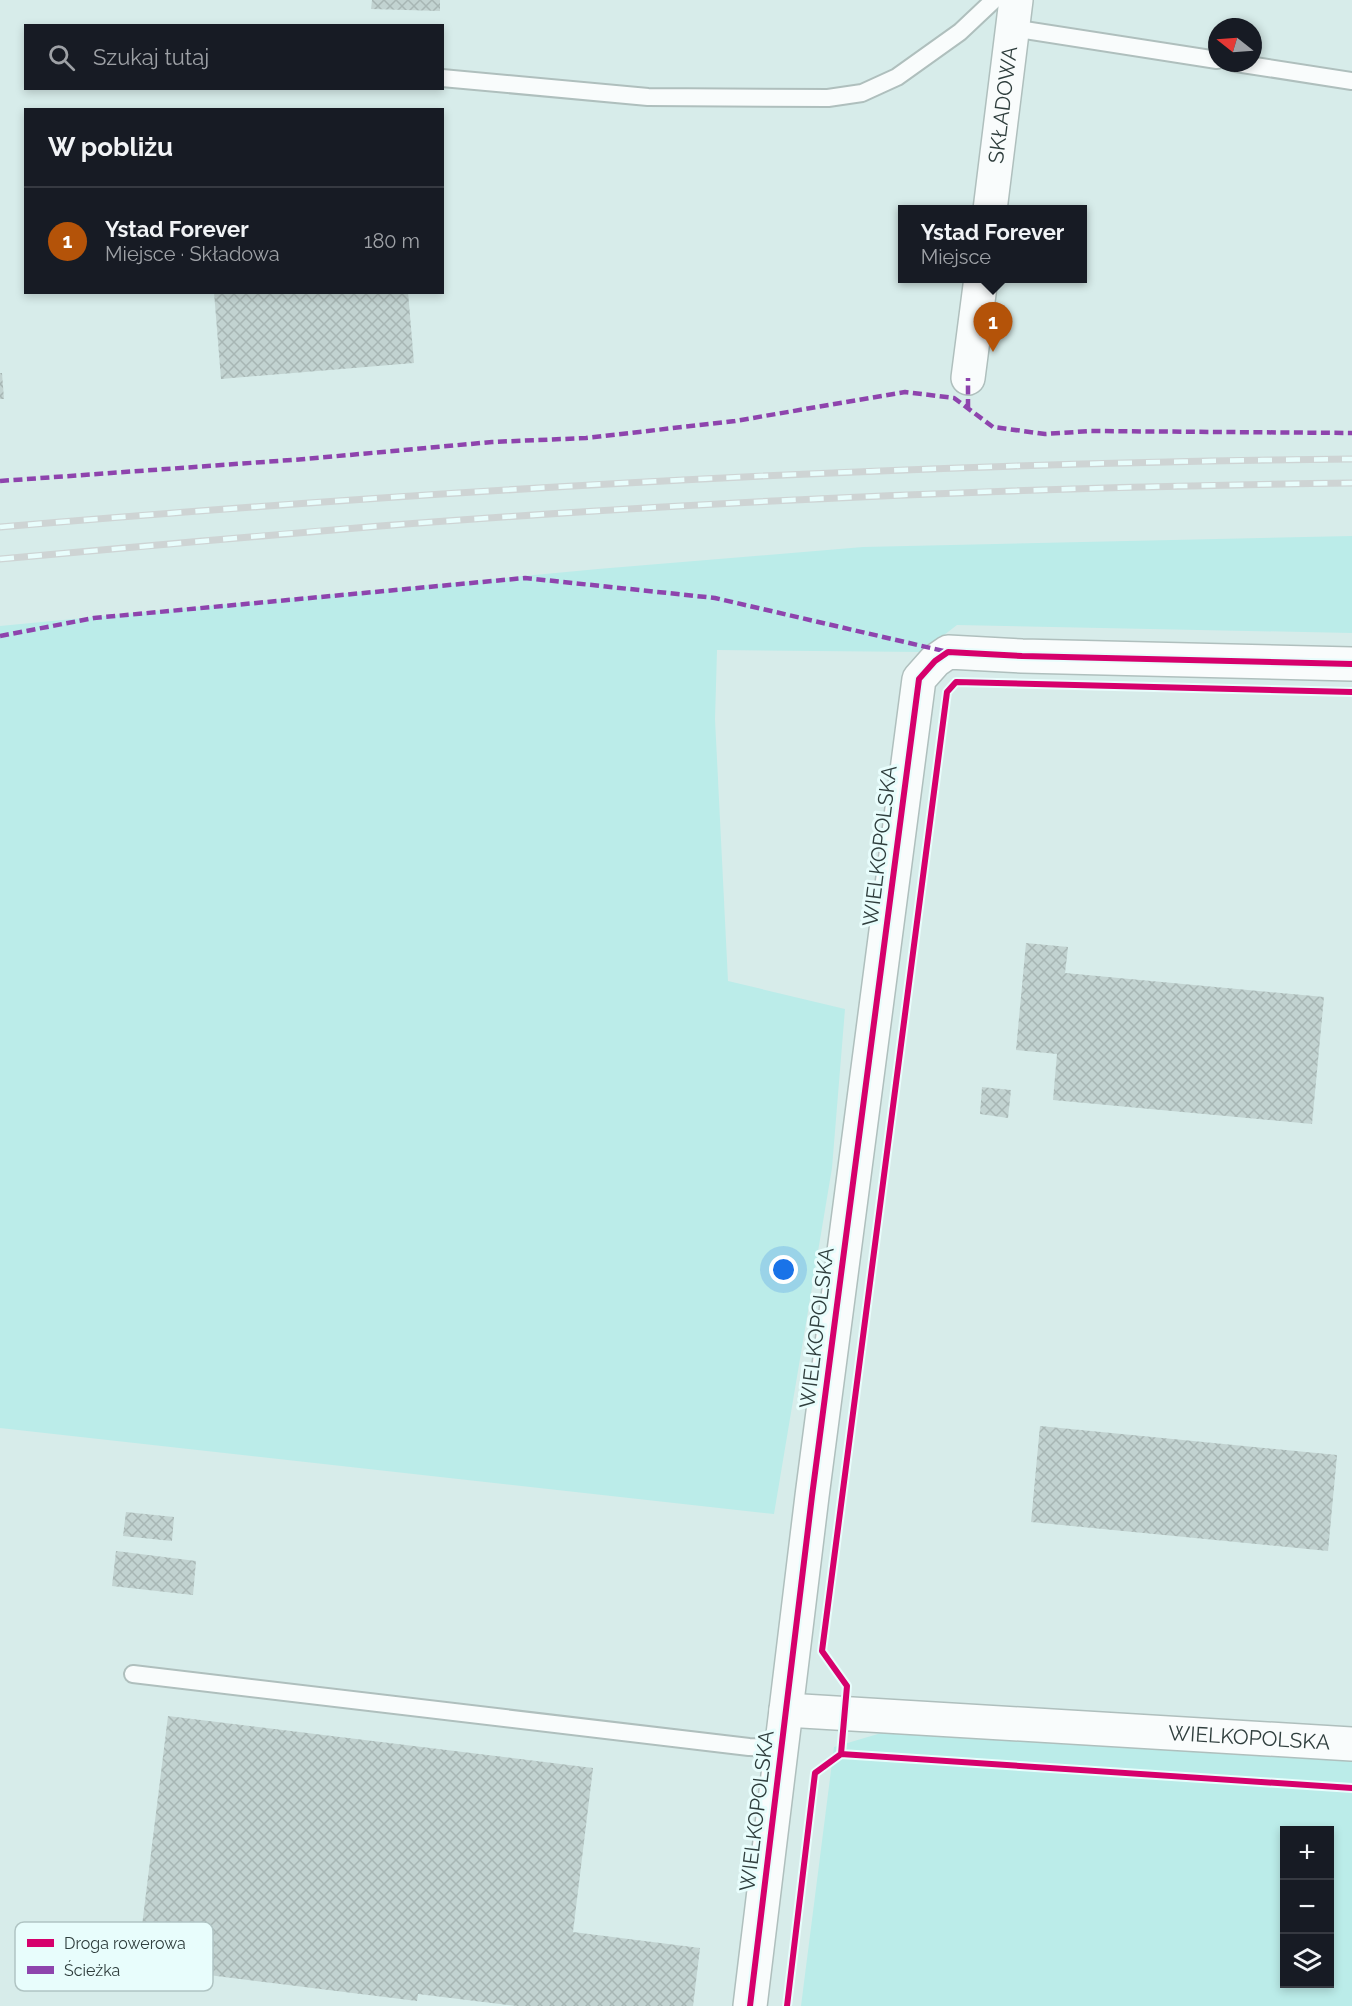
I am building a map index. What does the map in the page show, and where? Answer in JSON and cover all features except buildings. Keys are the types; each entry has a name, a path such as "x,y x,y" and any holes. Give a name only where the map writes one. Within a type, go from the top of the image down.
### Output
{"street":[{"name":"SKŁADOWA","path":"991,205 1014,14"},
{"path":"968,378 980,283"},
{"name":"WIELKOPOLSKA","path":"750,2006 813,1484 919,679 948,652 1022,656 1352,664"},
{"name":"WIELKOPOLSKA","path":"786,1710 1352,1744"}],"lane":[{"path":"444,78 648,97 828,98 862,93 897,77 960,32 994,0"},
{"path":"1014,14 1208,58"},
{"path":"1262,67 1352,81"},
{"path":"133,1674 749,1747 781,1748"}],"shaded area":[{"path":"1352,536 1352,633 957,625 922,652 717,650 715,719 728,981 845,1009 832,1168 774,1514 0,1428 0,626 598,569 863,547"},
{"path":"888,1731 1352,1760 1352,2006 801,2006 834,1747"}],"railway":[{"path":"0,527 338,501 676,480 1014,466 1352,459"},
{"path":"0,559 380,526 744,502 1109,488 1352,483"}],"marked path":[{"path":"968,378 968,408"},
{"path":"0,481 305,459 492,442 586,438 735,421 905,392 954,398 993,427 1045,434 1091,431 1352,433"},
{"path":"0,636 94,618 525,578 715,598 948,652"}],"cycle path":[{"path":"750,2006 812,1496 919,679 935,661 948,652 1022,656 1352,664"},
{"path":"841,1754 847,1686 822,1651 947,692 956,682 1352,692"},
{"path":"787,2006 815,1773 841,1754 1352,1788"}],"place":[{"name":"Ystad Forever","path":"993,352"}]}
